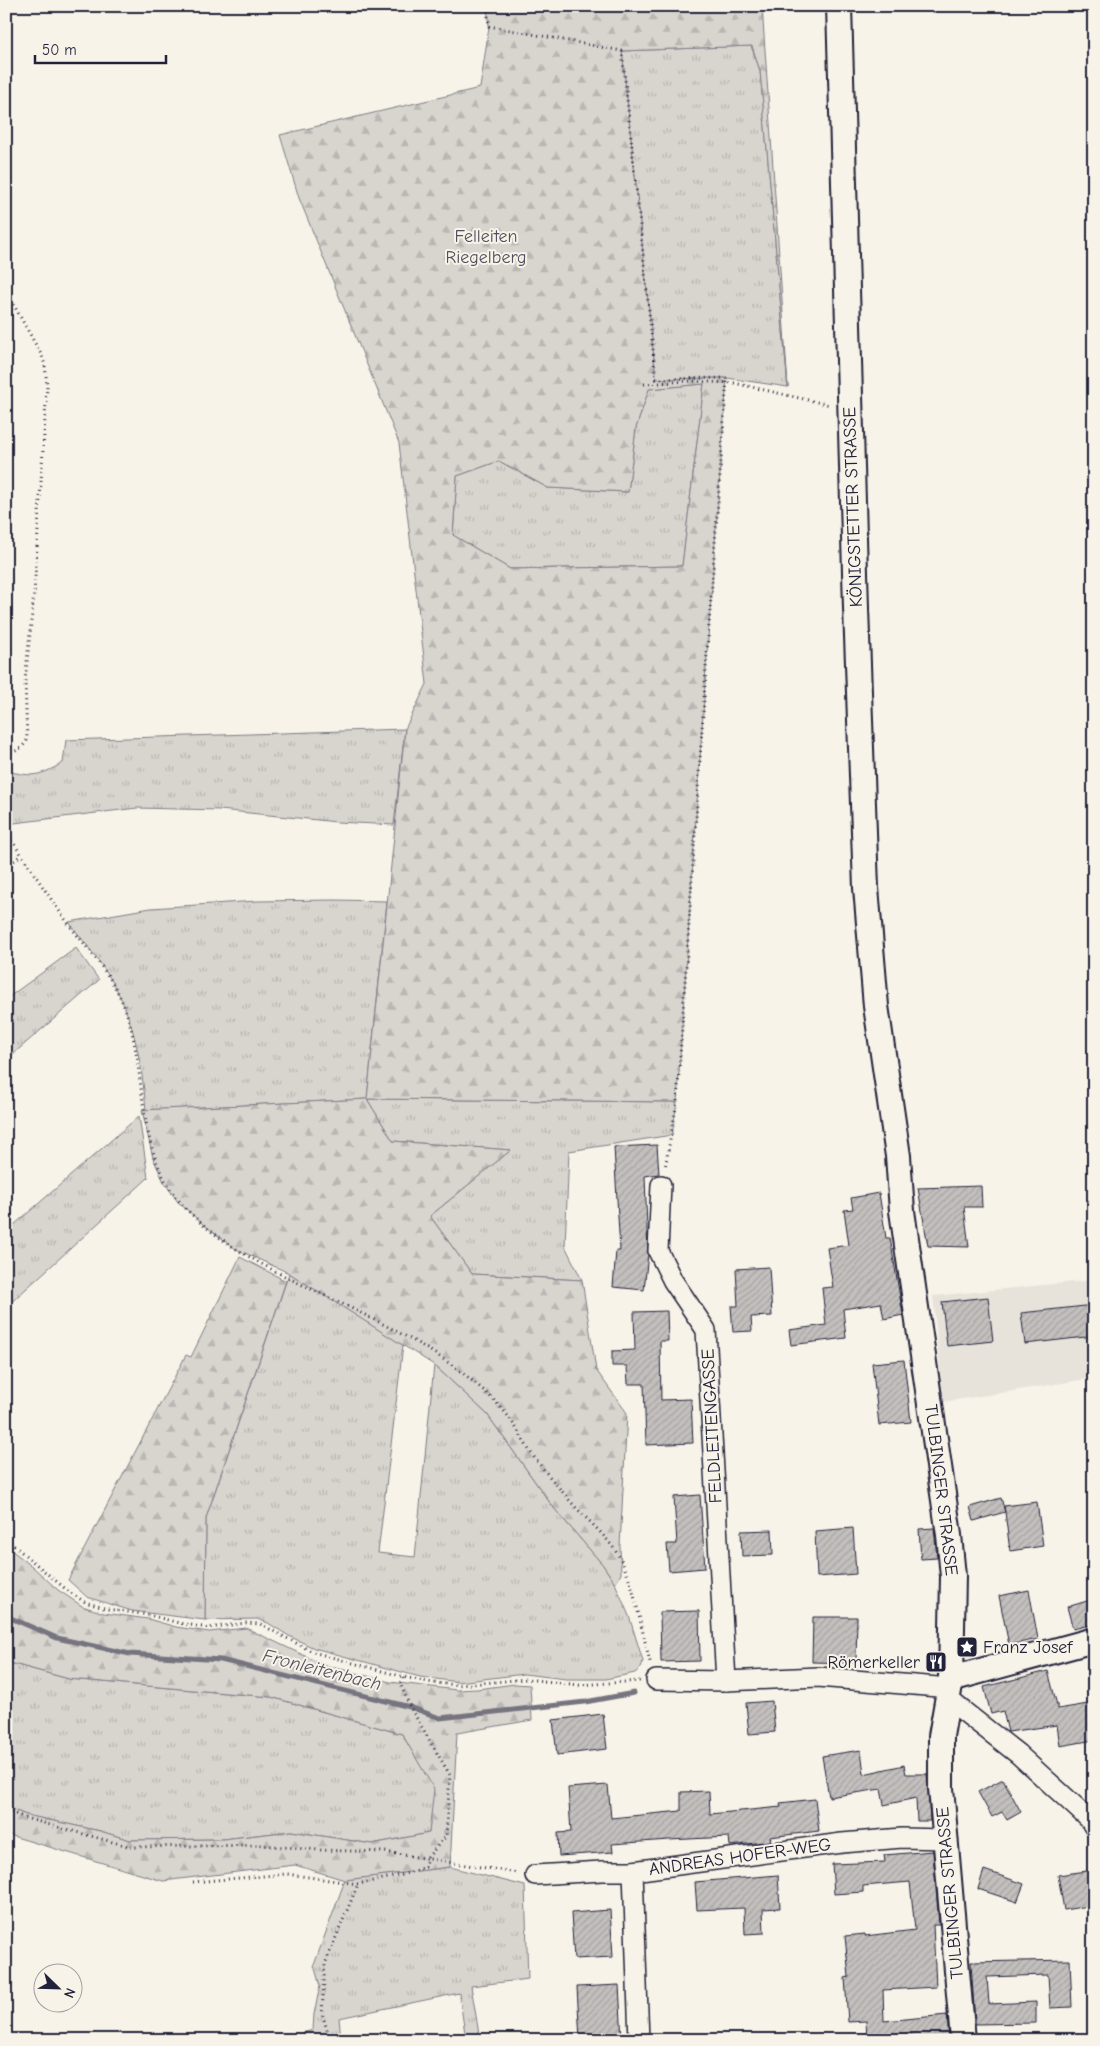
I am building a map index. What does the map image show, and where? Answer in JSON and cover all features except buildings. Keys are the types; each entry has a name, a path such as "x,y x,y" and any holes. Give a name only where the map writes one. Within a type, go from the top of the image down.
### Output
{"main road":[{"name":"KÖNIGSTETTER STRASSE","path":"839,6 862,811 866,888 876,1006 898,1156 902,1211"},
{"name":"TULBINGER STRASSE","path":"902,1211 949,1535 953,1576 950,1689 941,1736 941,1788 963,2040"},
{"path":"950,1689 1094,1640"}],"street":[{"name":"FELDLEITENGASSE","path":"661,1186 658,1251 673,1281 706,1330 726,1681"},
{"path":"656,1680 726,1681 818,1677 950,1689 1092,1822"},
{"name":"ANDREAS HOFER-WEG","path":"535,1875 633,1871 842,1843 902,1838 945,1839"},
{"path":"633,1871 639,2040"}],"path":[{"path":"487,6 489,26 622,51 656,379 727,378 706,659 678,1102 661,1186"},
{"path":"6,292 42,356 47,386 34,602 25,681 27,740 23,746 14,752 6,753"},
{"path":"644,384 687,381 727,383 850,408"},
{"path":"6,832 64,918 107,974 119,994 135,1042 146,1122 154,1154 177,1198 202,1222 236,1248 437,1355 483,1389 515,1425 531,1452 551,1478 576,1508 602,1534 620,1558 629,1582 656,1680 594,1685 526,1679 461,1685 432,1683 404,1677 313,1652 260,1624 246,1623 208,1628 179,1623 149,1614 107,1609 85,1602 68,1591 6,1539"},
{"path":"6,867 22,855"},
{"path":"193,1882 287,1874 358,1884 402,1875 424,1867 427,1858 446,1836 450,1775 410,1707 400,1682 404,1677"},
{"path":"6,1810 25,1818 132,1848 261,1845 320,1850 385,1852 535,1875"},
{"path":"330,2040 322,2013 325,1964 358,1884"}],"shaded area":[{"path":"1094,1280 1094,1378 943,1402 933,1296"}],"green space":[{"name":"Felleiten Riegelberg","path":"487,6 762,6 788,387 760,71 752,46 622,51 656,379 727,378 677,1102 367,1099 405,729 427,684 399,443 299,198 280,135 480,88 489,27","holes":["704,384 682,566 510,569 453,535 457,476 499,461 548,488 628,492 636,428 649,389"]},
{"path":"751,46 760,70 788,387 727,378 656,379 622,51"},
{"path":"704,384 682,566 510,569 453,535 457,476 499,461 548,488 628,492 636,428 649,389"},
{"path":"405,729 394,825 337,822 220,810 137,808 6,824 6,771 30,775 54,768 63,763 66,740"},
{"path":"257,901 387,901 367,1099 146,1110 136,1042 125,1009 105,971 69,922 151,908"},
{"path":"76,948 99,980 6,1060 6,999"},
{"path":"367,1099 677,1102 672,1135 569,1151 565,1246 582,1280 472,1274 430,1216 511,1150 393,1141"},
{"path":"367,1099 393,1141 511,1150 430,1216 472,1274 582,1280 596,1370 627,1413 620,1546 621,1574 615,1583 603,1565 553,1507 487,1414 434,1365 289,1273 236,1249 204,1225 178,1202 164,1182 153,1158 142,1110"},
{"path":"139,1116 148,1178 6,1307 6,1232"},
{"path":"240,1257 286,1281 206,1518 205,1620 132,1611 87,1597 68,1580 186,1355 191,1357"},
{"path":"289,1273 403,1345 378,1553 415,1557 434,1365 487,1414 553,1507 603,1565 615,1583 629,1616 643,1661 641,1668 635,1673 606,1679 566,1679 524,1674 459,1682 420,1677 314,1648 257,1619 205,1620 206,1518"},
{"path":"6,1546 58,1590 82,1606 104,1613 148,1619 176,1627 209,1632 246,1628 322,1664 390,1682 457,1690 515,1684 530,1685 532,1720 457,1733 450,1867 345,1880 295,1865 163,1881 9,1835 6,1834 6,1807 26,1815 100,1831 130,1840 223,1839 291,1831 372,1844 429,1833 434,1789 402,1734 271,1697 69,1679 6,1662"},
{"path":"6,1662 69,1679 271,1697 402,1734 435,1789 429,1833 372,1844 291,1831 223,1839 130,1840 100,1831 26,1815 6,1807"},
{"path":"450,1867 525,1886 528,1979 471,1986 480,2040 466,2040 459,1993 339,2018 341,2040 276,2040 313,2030 314,2014 320,1986 314,1965 345,1880"}],"waterway":[{"name":"Fronleitenbach","path":"6,1616 57,1638 130,1654 221,1660 410,1707 440,1718 585,1702 634,1693"}],"place":[{"name":"Franz Josef","path":"967,1647"},
{"name":"Römerkeller","path":"936,1662"}]}
